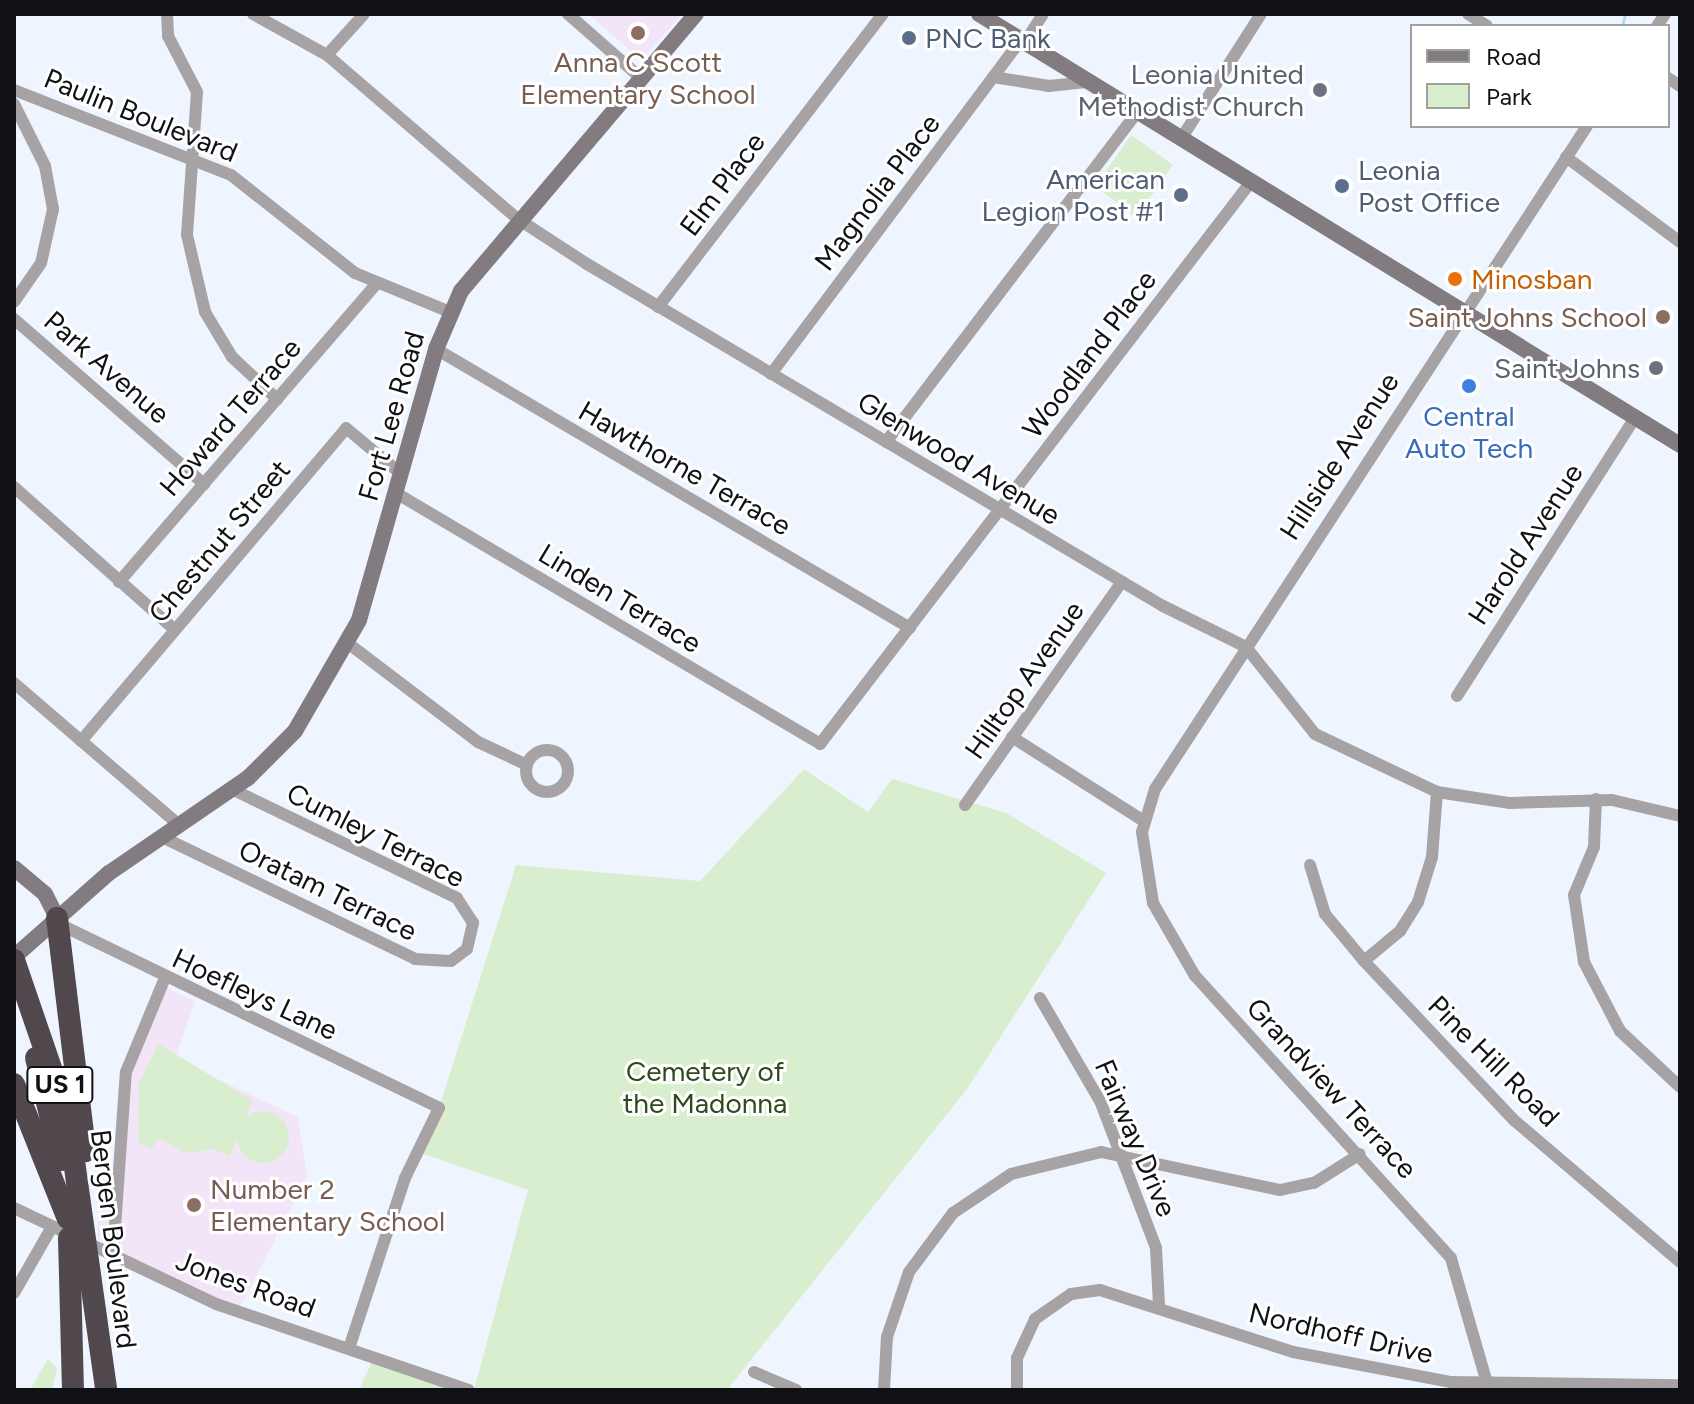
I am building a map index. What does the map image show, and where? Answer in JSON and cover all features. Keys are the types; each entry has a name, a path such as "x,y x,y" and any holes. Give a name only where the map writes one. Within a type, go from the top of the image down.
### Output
{"highway":[{"path":"57,918 83,1090 72,1219"},
{"name":"Bergen Boulevard","path":"16,962 58,1076 72,1219"},
{"name":"Bergen Boulevard","path":"14,996 48,1101 106,1390"},
{"path":"14,1084 72,1219"},
{"name":"Bergen Boulevard","path":"71,1279 78,1258"},
{"path":"61,1390 71,1279"},
{"name":"US 1","path":"71,1279 73,1390"}],"main road":[{"name":"Fort Lee Road","path":"16,962 57,918 162,837 232,789 295,731 349,644 436,349 450,312 518,219 696,14"},
{"path":"979,14 1462,313 1635,418 1678,439"},
{"path":"14,868 45,894 57,918"}],"street":[{"path":"167,14 168,36 197,92 187,235 205,312 232,357 277,399"},
{"name":"Glenwood Avenue","path":"253,14 327,55 518,219 658,307 1122,582 1246,647 1315,734 1437,792 1510,803 1596,799 1680,816"},
{"path":"327,55 364,14"},
{"path":"568,14 641,78"},
{"name":"Elm Place","path":"658,307 883,14"},
{"name":"Magnolia Place","path":"771,374 1043,14"},
{"path":"1181,139 1261,14"},
{"path":"993,77 1049,86 1086,82"},
{"name":"Paulin Boulevard","path":"14,90 192,158 249,186 334,260 377,283 450,312"},
{"path":"14,104 45,166 53,209 41,263 14,302"},
{"path":"886,442 1137,113"},
{"name":"Hillside Avenue","path":"1144,821 1155,789 1462,313 1586,128"},
{"path":"1566,157 1680,242"},
{"name":"Woodland Place","path":"820,744 1250,183"},
{"name":"Howard Terrace","path":"119,582 377,283"},
{"name":"Park Avenue","path":"14,319 204,484"},
{"name":"Hawthorne Terrace","path":"436,349 910,628"},
{"name":"Harold Avenue","path":"1457,696 1635,418"},
{"name":"Chestnut Street","path":"81,741 346,428 401,474"},
{"path":"14,487 175,630"},
{"name":"Linden Terrace","path":"396,493 820,744"},
{"name":"Hilltop Avenue","path":"965,805 1122,582"},
{"path":"349,644 478,742 527,765"},
{"path":"14,683 179,825"},
{"path":"1012,737 1144,821"},
{"name":"Cumley Terrace","path":"232,789 457,898 473,923 470,943"},
{"path":"1364,961 1400,931 1418,902 1432,857 1437,792"},
{"path":"1596,799 1594,847 1574,895 1584,962 1620,1031 1680,1087"},
{"name":"Grandview Terrace","path":"1144,821 1146,878 1176,950 1451,1258 1489,1388"},
{"name":"Oratam Terrace","path":"162,837 415,959 451,961 470,943"},
{"name":"Pine Hill Road","path":"1310,865 1325,914 1364,961 1515,1121 1680,1262"},
{"name":"Hoefleys Lane","path":"57,918 69,934 439,1108 405,1178 350,1345"},
{"path":"113,1256 126,1072 165,978"},
{"name":"Fairway Drive","path":"1040,998 1092,1085 1120,1154 1156,1248 1159,1306"},
{"path":"884,1390 900,1293 953,1213 1036,1164 1120,1154 1231,1185 1280,1190 1314,1183 1360,1154"},
{"name":"Jones Road","path":"14,1208 72,1219 113,1256 216,1304 350,1345 469,1390"},
{"path":"14,1293 72,1219"},
{"name":"Nordhoff Drive","path":"1017,1390 1021,1344 1058,1300 1100,1290 1159,1306 1293,1352 1489,1388 1680,1385"},
{"path":"754,1372 796,1390"}],"shaded area":[{"name":"Anna C Scott Elementary School","path":"588,14 682,14 641,60"},
{"path":"158,984 195,1001 175,1059 298,1117 307,1177 238,1311 113,1256 97,1237 99,1197 118,1162 123,1068"}],"green space":[{"path":"1131,135 1173,165 1136,217 1095,186"},
{"name":"Cemetery of the Madonna","path":"804,769 868,812 892,779 1006,813 1106,873 967,1089 727,1390 474,1390 528,1190 418,1152 439,1108 516,865 700,881"},
{"path":"159,1044 253,1101 230,1156 214,1149 186,1153 158,1138 152,1149 139,1143 139,1082"},
{"path":"263,1111 282,1118 289,1137 282,1156 263,1163 244,1156 237,1137 244,1118"},
{"path":"376,1353 469,1390 359,1390"},
{"path":"48,1359 57,1368 52,1390 30,1390"}],"waterway":[{"path":"1622,24 1625,14"}],"place":[{"name":"Anna C Scott Elementary School","path":"638,33"},
{"name":"PNC Bank","path":"909,38"},
{"name":"Leonia United Methodist Church","path":"1320,90"},
{"name":"Leonia Post Office","path":"1342,186"},
{"name":"American Legion Post #1","path":"1181,195"},
{"name":"Minosban","path":"1455,279"},
{"name":"Saint Johns School","path":"1663,317"},
{"name":"Saint Johns","path":"1656,368"},
{"name":"Central Auto Tech","path":"1469,386"},
{"name":"Number 2 Elementary School","path":"194,1205"}]}
